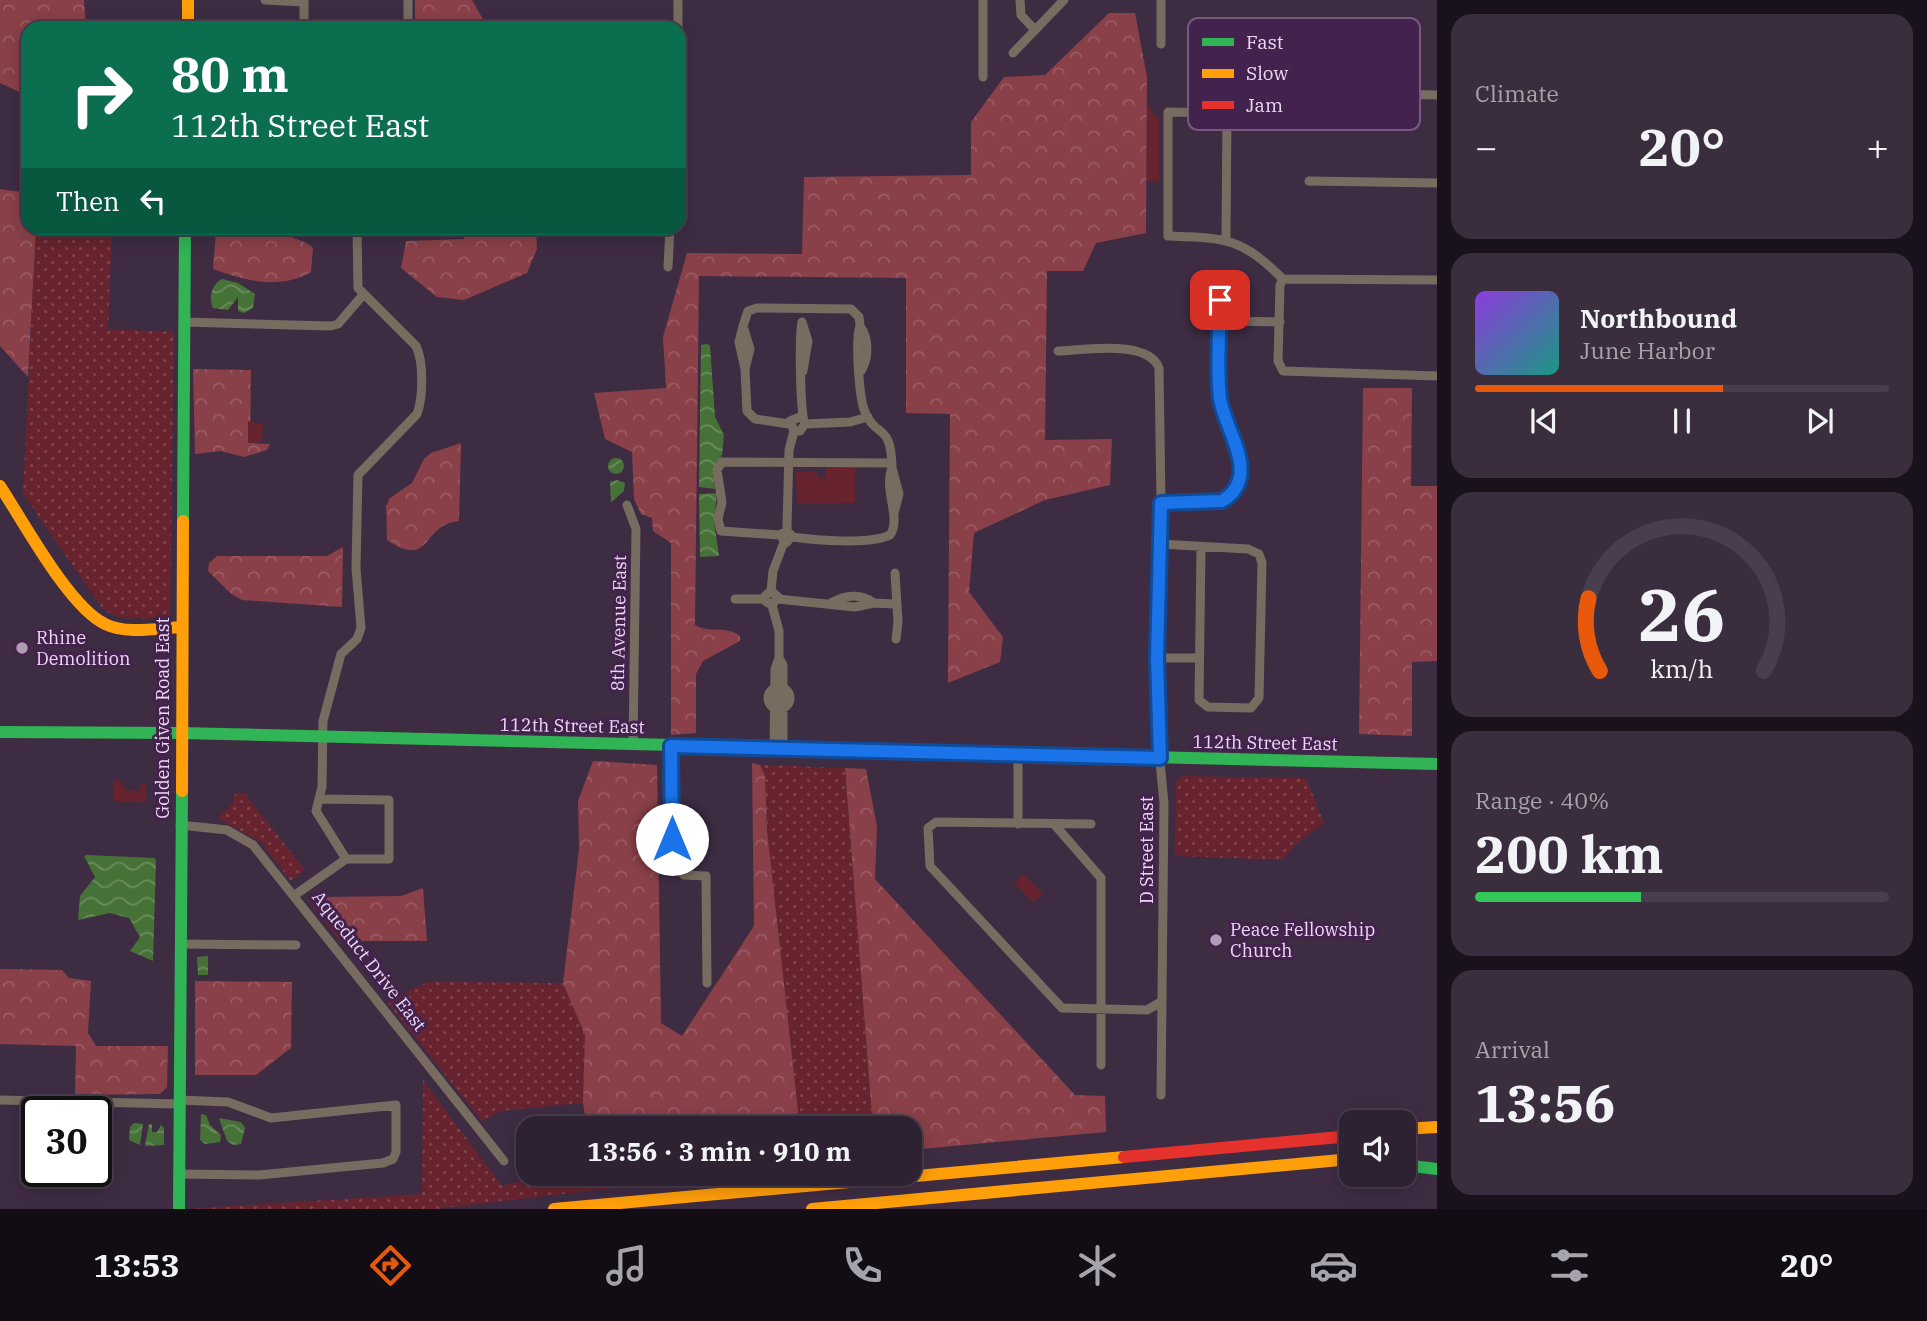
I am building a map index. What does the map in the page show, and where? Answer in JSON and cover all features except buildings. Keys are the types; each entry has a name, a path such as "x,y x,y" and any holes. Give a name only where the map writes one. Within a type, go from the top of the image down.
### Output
{"main road":[{"path":"188,0 188,21"},
{"name":"Golden Given Road East","path":"179,1209 185,235"},
{"path":"0,486 70,588 94,618 115,627 181,627"},
{"name":"112th Street East","path":"0,732 180,733 322,739 1437,764"},
{"path":"1416,1128 1437,1127"},
{"path":"554,1209 1339,1136"},
{"path":"1416,1136 1437,1136"},
{"path":"1416,1159 1437,1158"},
{"path":"812,1209 1339,1160"},
{"path":"1416,1166 1437,1168"}],"street":[{"path":"265,0 304,1 304,21"},
{"path":"408,0 408,21"},
{"path":"678,0 678,21"},
{"path":"982,77 984,0"},
{"path":"1020,0 1021,15 1035,30"},
{"path":"1013,53 1064,0"},
{"path":"1161,0 1161,44"},
{"path":"1188,112 1168,112 1168,236 1226,239 1258,255 1283,279 1437,280"},
{"path":"1226,239 1227,130"},
{"path":"1309,181 1437,183"},
{"path":"346,859 316,811 320,799 323,721 341,654 357,639 361,628 356,568 358,475 417,414 420,404 420,356 416,346 363,295 357,284 357,235"},
{"path":"668,267 670,235"},
{"path":"1161,503 1217,503 1228,498 1235,489 1240,472 1239,448 1220,398 1220,279"},
{"path":"1283,279 1280,285 1278,362 1281,369 1290,373 1437,376"},
{"path":"183,322 330,326 338,324 363,295"},
{"path":"792,427 755,419 747,411 745,369 739,342 746,314 757,308 851,309 857,314 864,330 867,350 866,365 861,371 862,398 868,417 888,437 899,494 894,513 894,529 887,537 833,540 723,533 718,524 722,502 717,475 722,462 892,465"},
{"path":"802,310 802,322 808,341 803,371 802,420"},
{"path":"1220,321 1280,322"},
{"name":"D Street East","path":"1058,351 1140,350 1152,357 1159,368 1161,503 1157,657 1164,803 1161,1095"},
{"path":"779,709 768,698 779,687 783,665 779,658 779,631 771,598 773,571 786,536 794,417 802,420 850,422 868,417"},
{"name":"8th Avenue East","path":"627,505 636,529 633,744"},
{"path":"1160,544 1248,549 1259,554 1262,563 1257,703 1244,709 1208,707 1198,695 1201,548"},
{"path":"895,573 896,639"},
{"path":"735,599 771,598 855,607 874,603 895,604"},
{"path":"1157,657 1199,658"},
{"path":"778,749 779,709 790,698 779,687"},
{"path":"671,746 672,863 684,875 706,876 707,984"},
{"path":"1018,755 1018,824"},
{"path":"298,892 346,859 389,859 389,800 320,799"},
{"path":"1091,824 936,822 928,828 932,870 1055,1003 1065,1009 1147,1010 1161,1002"},
{"path":"1054,824 1101,878 1101,1065"},
{"name":"Aqueduct Drive East","path":"180,825 214,827 247,839 298,892 504,1161"},
{"path":"180,944 296,945"},
{"path":"0,1100 228,1102 271,1118 396,1105 396,1152 393,1159 383,1163 259,1175 179,1174"}],"shaded area":[{"path":"1147,104 1155,116 1159,117 1159,181 1147,181"},
{"path":"36,235 112,235 108,329 174,332 170,615 164,619 120,618 103,609 23,494"},
{"path":"248,421 264,425 261,442 248,443"},
{"path":"855,467 855,503 797,504 796,472 818,471 818,477 826,477 826,468"},
{"path":"760,765 845,768 872,1116 799,1116 767,830 765,776"},
{"path":"1181,776 1306,778 1324,823 1296,844 1283,860 1175,856 1176,782"},
{"path":"113,779 123,783 124,790 140,791 141,784 146,784 145,802 113,801"},
{"path":"247,793 248,798 305,870 291,881 261,842 218,818 233,803 235,794"},
{"path":"1024,874 1043,894 1033,903 1014,883"},
{"path":"323,890 346,941 339,940 309,901"},
{"path":"428,982 563,983 585,1035 583,1103 501,1111 482,1121 387,1002"},
{"path":"423,1080 502,1186 516,1182 516,1186 623,1187 436,1209 190,1209 422,1194"}],"green space":[{"path":"0,0 84,0 86,21 21,21 21,93 0,83"},
{"path":"415,0 472,0 484,21 415,21"},
{"path":"1109,13 1135,13 1147,77 1146,233 1096,243 1083,271 1047,271 1045,440 1112,439 1110,485 1045,500 974,533 969,592 1003,637 1000,662 948,683 950,414 906,413 906,278 699,276 695,625 735,633 740,636 740,641 703,661 696,674 696,733 671,735 671,543 653,531 652,518 641,514 634,499 632,452 605,439 594,393 666,388 663,337 687,253 802,254 804,177 971,175 971,122 1004,77 1045,75"},
{"path":"0,189 21,192 21,235 36,235 28,377 0,346"},
{"path":"216,235 287,235 313,248 311,272 287,281 262,282 213,269"},
{"path":"464,235 536,235 537,249 527,273 464,300 437,297 401,268 406,241 464,239"},
{"path":"193,369 251,370 250,443 270,444 267,450 244,457 221,451 195,454"},
{"path":"1363,388 1412,388 1411,486 1437,486 1437,661 1412,662 1412,736 1359,734"},
{"path":"461,443 459,521 438,530 420,548 402,548 387,540 386,506 390,498 412,483 424,459 431,453"},
{"path":"343,547 342,607 242,600 230,593 208,571 209,563 217,556 327,556"},
{"path":"593,761 657,765 661,1023 682,1036 754,926 752,763 760,765 765,776 767,830 799,1116 585,1116 585,1035 563,983 579,849 578,801"},
{"path":"845,768 866,769 877,826 875,879 1075,1095 1105,1096 1106,1132 922,1149 922,1116 872,1116"},
{"path":"423,888 427,941 346,941 326,897 401,896"},
{"path":"0,969 62,970 69,978 91,981 88,1033 96,1046 168,1046 167,1087 160,1094 75,1095 76,1046 0,1044"},
{"path":"195,981 292,982 291,1048 256,1075 195,1075"}],"water":[{"path":"222,279 238,283 255,294 253,308 244,313 238,311 238,297 228,310 213,308 212,292"},
{"path":"701,345 710,345 715,417 724,435 722,455 713,469 715,489 699,487"},
{"path":"613,458 619,458 624,466 622,472 613,474 608,469 608,463"},
{"path":"617,480 625,483 624,491 611,502 610,482"},
{"path":"717,493 714,521 719,556 700,557 699,494"},
{"path":"84,856 156,860 153,961 130,951 140,937 129,918 110,913 78,920 80,896 95,877"},
{"path":"208,956 208,975 198,975 197,957"},
{"path":"201,1114 206,1115 210,1125 221,1135 220,1142 205,1144 200,1140"},
{"path":"219,1118 241,1122 245,1128 241,1144 233,1145 227,1141"},
{"path":"134,1123 143,1124 140,1145 129,1140 130,1127"},
{"path":"149,1124 152,1124 152,1132 157,1132 161,1125 164,1128 164,1145 145,1146"}],"traffic: fast":[{"path":"183,521 185,235"},
{"path":"0,732 180,733 673,745"},
{"path":"983,753 1437,764"},
{"path":"179,1209 182,791"},
{"path":"1416,1166 1437,1169"}],"traffic: slow":[{"path":"188,0 188,21"},
{"path":"0,486 62,582 91,615 105,624 123,629 181,627"},
{"path":"182,791 183,521"},
{"path":"1416,1128 1437,1127"},
{"path":"554,1209 1124,1157"},
{"path":"812,1209 1339,1160"}],"traffic: jam":[{"path":"673,745 983,753"},
{"path":"1124,1157 1339,1137"}],"place":[{"name":"Rhine Demolition","path":"22,648"},
{"name":"Peace Fellowship Church","path":"1216,940"}],"route":[{"path":"672,839 671,746 1160,758 1157,741 1157,657 1161,503 1217,503 1232,494 1240,472 1239,448 1220,398 1220,300"}]}
